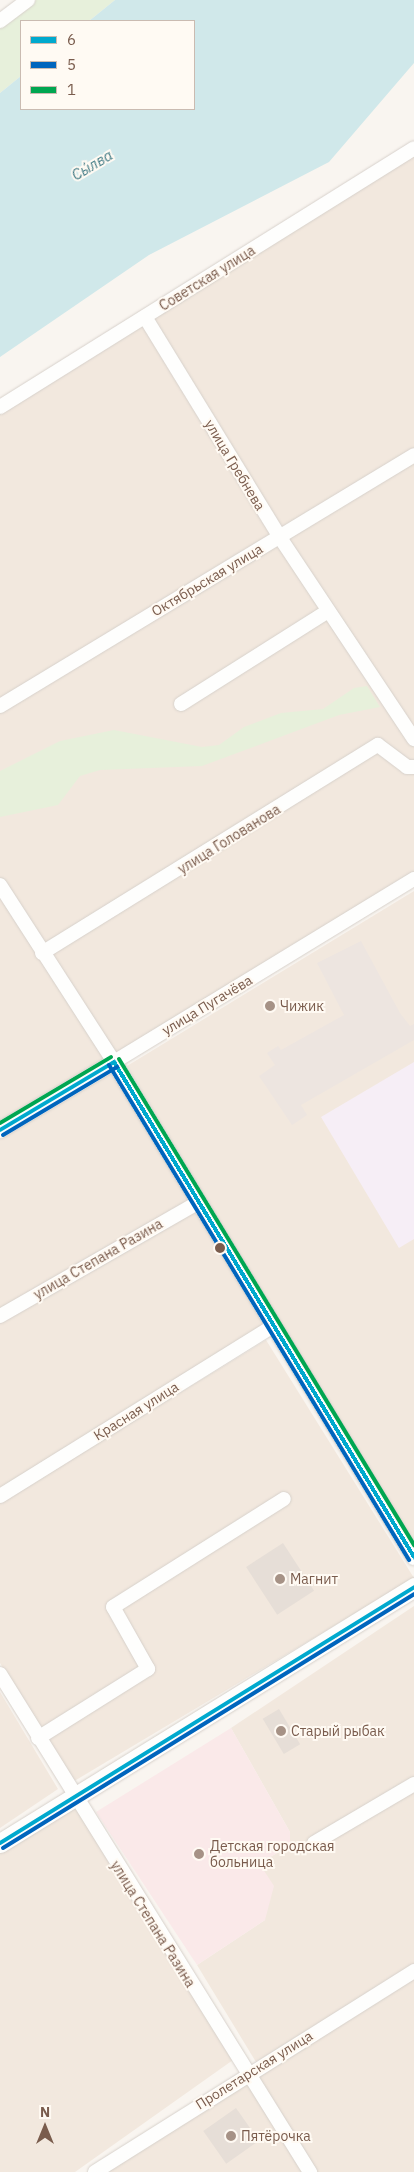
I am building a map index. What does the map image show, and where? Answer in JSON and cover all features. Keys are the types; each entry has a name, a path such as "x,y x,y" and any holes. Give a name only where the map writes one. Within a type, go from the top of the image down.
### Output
{"main road":[{"path":"0,1843 72,1796 414,1587"}],"street":[{"path":"0,22 28,0"},
{"name":"Советская улица","path":"0,407 414,148"},
{"name":"улица Гребнева","path":"145,317 279,536 413,736"},
{"name":"Октябрьская улица","path":"0,706 414,455"},
{"path":"181,704 328,611"},
{"name":"улица Голованова","path":"42,953 378,745 407,767 414,768"},
{"name":"улица Пугачёва","path":"0,1130 414,879"},
{"path":"0,885 42,953 114,1062 197,1203 414,1557"},
{"name":"улица Степана Разина","path":"0,1316 197,1203"},
{"name":"Красная улица","path":"0,1496 273,1326"},
{"path":"38,1738 148,1669 113,1607 284,1499"},
{"name":"улица Степана Разина","path":"0,1674 72,1796 310,2172"},
{"path":"314,1843 414,1784"},
{"name":"Пролетарская улица","path":"95,2172 414,1970"}],"shaded area":[{"path":"414,151 414,452 279,533 149,317"},
{"path":"143,320 274,536 0,703 0,409"},
{"path":"414,457 414,732 283,537"},
{"path":"278,539 408,736 414,747 414,766 379,743 43,950 0,881 0,709"},
{"path":"378,748 414,770 414,876 115,1059 46,953"},
{"path":"0,889 111,1061 0,1128"},
{"path":"414,891 414,1545 127,1066"},
{"path":"361,941 400,1013 410,1026 414,1024 414,1040 301,1105 307,1115 292,1125 259,1076 275,1065 267,1053 278,1046 281,1050 344,1015 317,963"},
{"path":"414,1062 414,1239 399,1248 321,1117"},
{"path":"113,1065 194,1202 0,1313 0,1133"},
{"path":"196,1204 271,1326 0,1494 0,1317"},
{"path":"266,1340 414,1578 71,1783 0,1663 0,1503"},
{"path":"414,1606 414,1965 256,2062 197,1965 265,1920 259,1863 290,1846 290,1832 231,1728"},
{"path":"0,1692 58,1789 0,1828"},
{"name":"Детская городская больница","path":"231,1728 290,1832 290,1846 259,1863 274,1886 265,1920 197,1965 96,1812"},
{"path":"71,1801 233,2060 75,2172 0,2172 0,1848"},
{"path":"414,1977 414,2172 317,2172 254,2074"},
{"path":"245,2079 305,2172 102,2172"}],"green space":[{"path":"36,0 115,0 90,20 20,20 20,77 0,93 0,27"},
{"path":"367,686 380,707 339,715 202,766 100,770 80,776 58,805 0,817 0,771 60,741 114,730 202,747 219,745 244,727 281,713 323,709 354,688"}],"water":[{"name":"Сы́лва","path":"115,0 414,0 414,63 329,162 149,255 0,357 0,93 20,77 20,110 195,110 195,20 90,20"}],"building":[{"name":"Магнит","path":"283,1543 314,1591 277,1615 246,1567"},
{"name":"Старый рыбак","path":"279,1709 300,1744 284,1754 263,1719"},
{"name":"Пятёрочка","path":"236,2108 259,2141 226,2164 203,2131"}],"transit line":[{"name":"1","path":"0,1123 111,1057"},
{"name":"1","path":"119,1059 414,1545"},
{"name":"6","path":"114,1062 414,1557"},
{"name":"6","path":"0,1130 114,1062"},
{"name":"5","path":"109,1065 409,1560"},
{"name":"5","path":"3,1135 117,1067"},
{"name":"6","path":"0,1843 414,1587"},
{"name":"5","path":"3,1848 414,1594"}],"place":[{"name":"Чижик","path":"270,1006"},
{"name":"Магнит","path":"280,1579"},
{"name":"Старый рыбак","path":"281,1731"},
{"name":"Детская городская больница","path":"199,1854"},
{"name":"Пятёрочка","path":"231,2136"}]}
